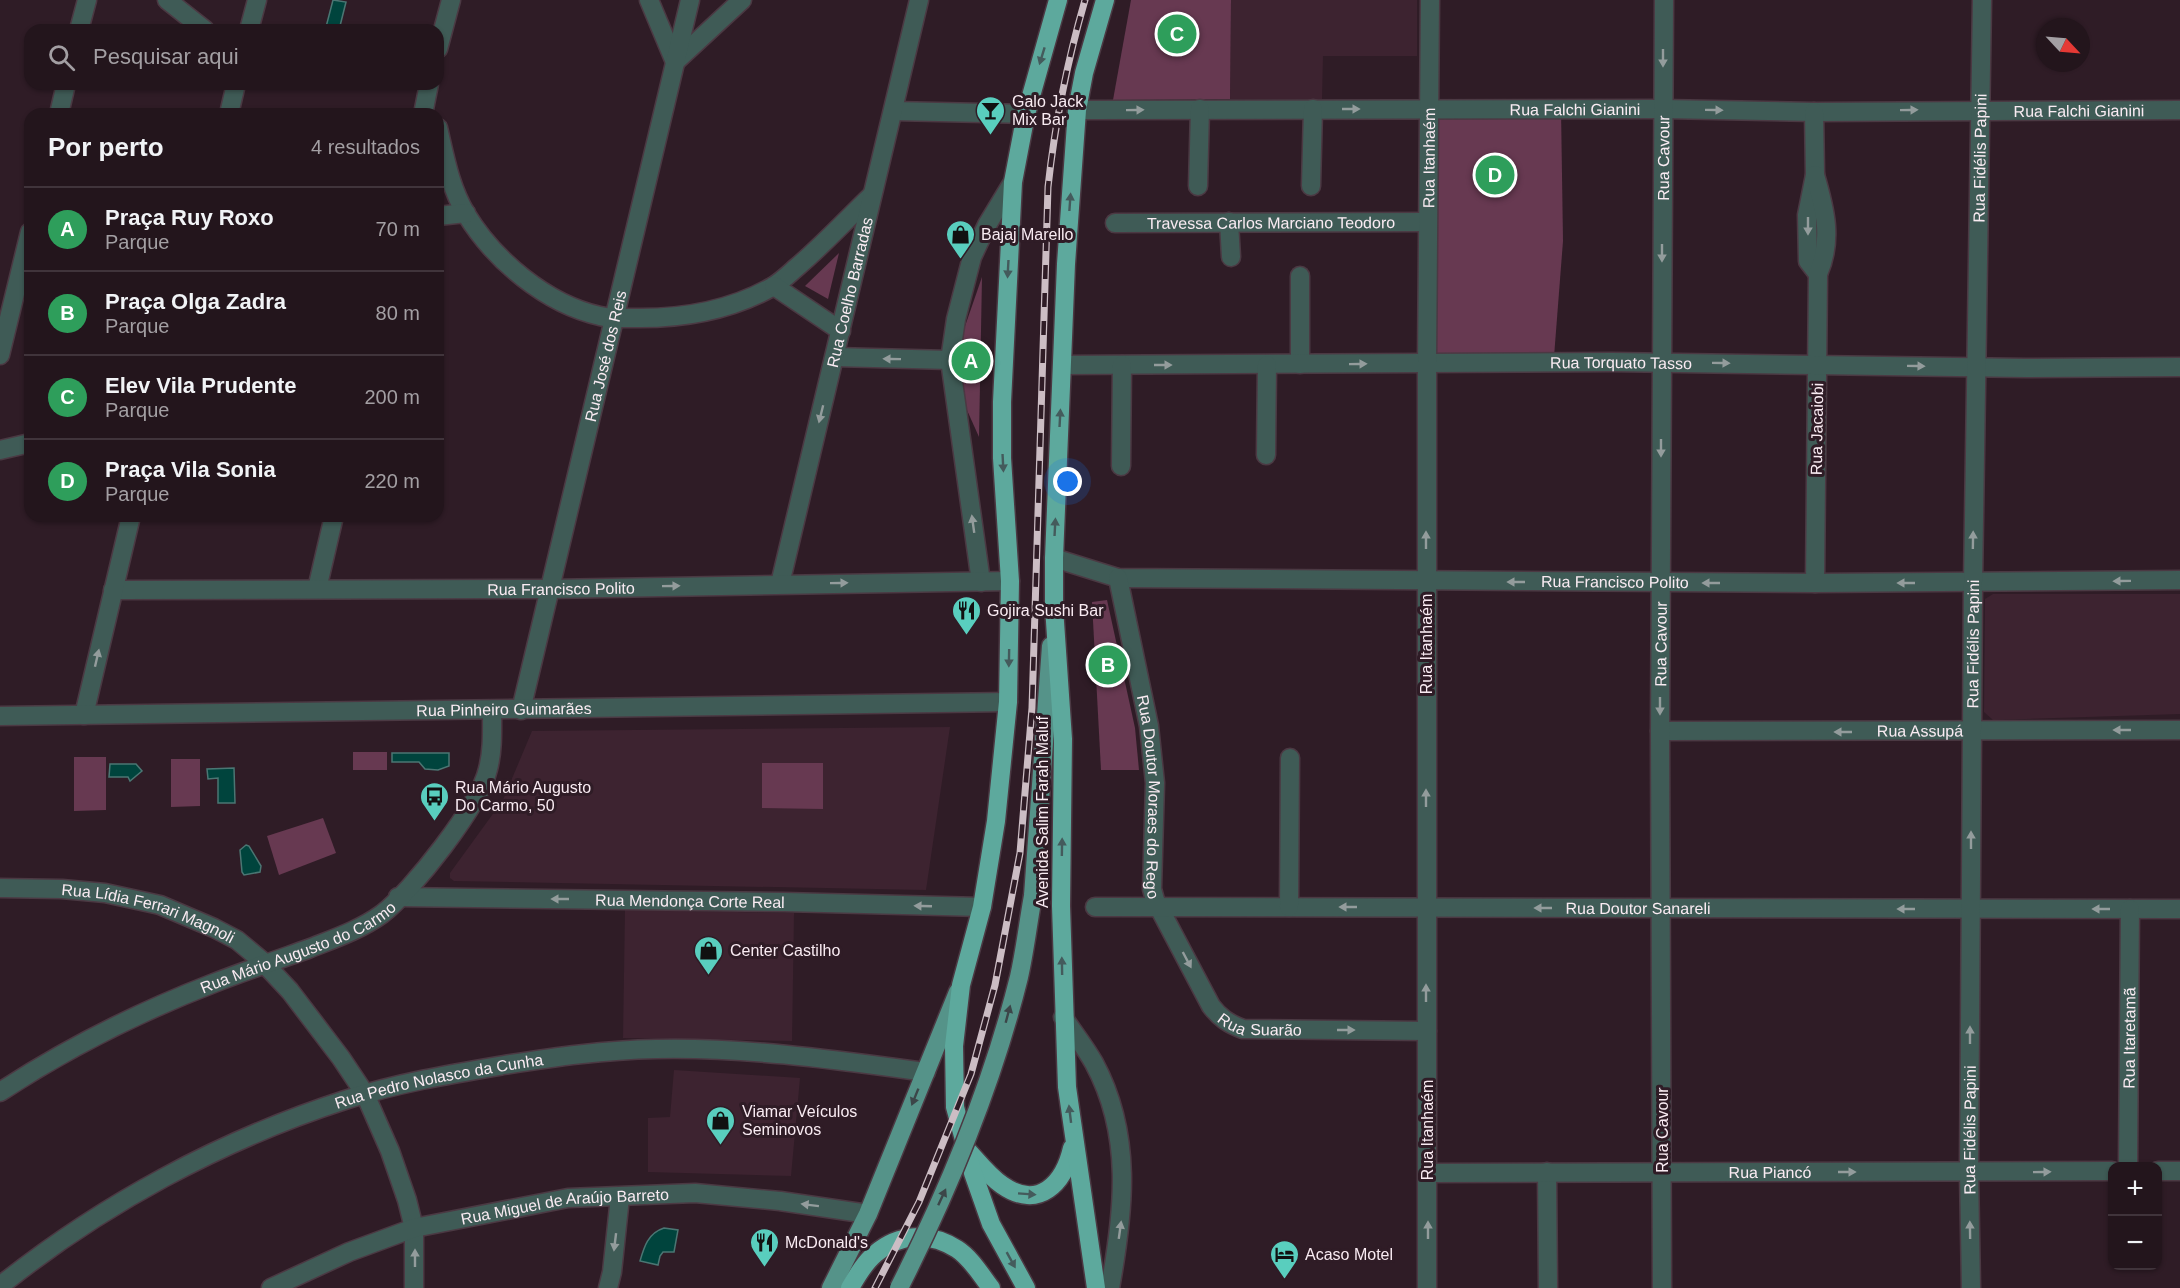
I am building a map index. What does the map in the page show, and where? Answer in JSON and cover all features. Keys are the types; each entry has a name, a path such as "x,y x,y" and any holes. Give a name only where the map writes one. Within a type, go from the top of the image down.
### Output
{"highway":[{"path":"1026,1288 991,1224 966,1148 955,1107 954,1046 961,985 982,907 1000,787 1008,702 1010,581 1002,458 1002,402 1013,182 1026,114 1058,0"},
{"name":"Avenida Salim Farah Maluf","path":"1096,1288 1067,1087 1061,906 1063,739 1054,607 1054,558 1066,264 1077,111 1084,73 1105,0"},
{"path":"966,1148 1003,1186 1028,1196 1041,1194 1052,1187 1066,1167 1073,1141"},
{"path":"850,1288 874,1254 906,1238 924,1236 958,1249 979,1271 991,1288"}],"main road":[{"path":"899,1288 952,1177 986,1088 1019,975 1033,896 1054,607"},
{"path":"831,1288 868,1214 961,985"}],"street":[{"path":"81,24 87,0"},
{"path":"167,0 197,24"},
{"path":"251,24 257,0"},
{"path":"444,26 451,0"},
{"path":"649,0 675,62 742,0"},
{"name":"Rua José dos Reis","path":"521,710 690,0"},
{"name":"Rua Coelho Barradas","path":"780,584 919,0"},
{"name":"Rua Itanhaém","path":"1427,1288 1426,581 1430,0"},
{"name":"Rua Cavour","path":"1662,1288 1660,583 1664,0"},
{"name":"Rua Fidélis Papini","path":"1971,1288 1969,1172 1973,582 1982,0"},
{"path":"60,108 65,90"},
{"path":"231,108 235,90"},
{"path":"424,108 428,90"},
{"path":"430,90 434,108"},
{"path":"1198,186 1200,109"},
{"name":"Rua Falchi Gianini","path":"1077,111 1200,109 1663,109 1814,112 2180,110"},
{"path":"1311,186 1313,109"},
{"path":"892,111 1026,114"},
{"name":"Rua Jacaiobi","path":"1814,112 1815,175 1826,215 1826,257 1818,274 1815,583"},
{"path":"444,152 453,189 483,240 535,285 577,309 614,318 647,319 705,312 751,298 774,286 809,257 873,193"},
{"path":"981,582 950,360 956,319 972,257 987,225 1013,182"},
{"path":"444,215 466,213"},
{"path":"1229,222 1231,257"},
{"name":"Travessa Carlos Marciano Teodoro","path":"1115,223 1427,222"},
{"path":"0,355 24,257"},
{"path":"1300,276 1300,364"},
{"path":"774,286 841,331"},
{"path":"835,357 950,360"},
{"name":"Rua Torquato Tasso","path":"1063,365 1661,362 1976,367 2180,367"},
{"path":"1121,466 1122,365"},
{"path":"1266,455 1267,365"},
{"path":"0,450 24,444"},
{"path":"84,716 130,522"},
{"path":"317,589 333,522"},
{"name":"Rua Francisco Polito","path":"1054,558 1118,578 1660,583 2180,580"},
{"name":"Rua Doutor Moraes do Rego","path":"1118,578 1149,726 1155,783 1152,889 1155,900 1161,908"},
{"name":"Rua Francisco Polito","path":"113,590 549,589 1010,581"},
{"name":"Rua Pinheiro Guimarães","path":"0,716 1008,702"},
{"name":"Rua Mário Augusto do Carmo","path":"0,1092 45,1063 130,1019 213,983 360,927 383,913 429,864 479,791 488,771 492,745 492,710"},
{"name":"Rua Assupá","path":"1660,731 2180,730"},
{"path":"1289,907 1290,758"},
{"name":"Rua Lídia Ferrari Magnoli","path":"3,891 62,889 105,893 160,905 237,940 265,964 290,991 365,1094 390,1151 407,1200 414,1228 414,1288"},
{"name":"Rua Mendonça Corte Real","path":"399,897 982,907"},
{"name":"Rua Doutor Sanareli","path":"1095,907 2180,909"},
{"name":"Rua Suarão","path":"1161,908 1211,1006 1230,1024 1243,1029 1260,1030 1427,1031"},
{"name":"Rua Itaretamã","path":"2128,1162 2130,909"},
{"path":"1063,1017 1094,1063 1115,1117 1123,1167 1121,1228 1110,1288"},
{"name":"Rua Pedro Nolasco da Cunha","path":"0,1286 80,1226 157,1181 287,1120 365,1094 448,1074 599,1051 708,1050 926,1072"},
{"name":"Rua Piancó","path":"1428,1173 2108,1171"},
{"path":"2162,1171 2180,1171"},
{"path":"1547,1172 1548,1288"},
{"name":"Rua Miguel de Araújo Barreto","path":"277,1287 349,1252 414,1228 568,1198 695,1193 780,1201 868,1214"},
{"path":"608,1288 612,1272 620,1197"}],"shaded area":[{"path":"333,0 346,2 340,24 327,24"},
{"path":"1131,0 1231,0 1230,99 1113,100"},
{"path":"1231,0 1417,0 1417,56 1323,56 1322,99 1230,99"},
{"path":"1561,109 1563,241 1554,357 1427,357 1429,110"},
{"path":"839,253 828,299 805,286"},
{"path":"982,277 979,437 958,390 963,332"},
{"path":"1993,594 2180,594 2180,714 1993,720 1984,712 1985,599"},
{"path":"1107,600 1135,728 1139,770 1101,770 1092,602"},
{"path":"950,727 926,890 454,881 450,878 450,873 503,800 532,731"},
{"path":"353,752 387,752 387,770 353,770"},
{"path":"392,753 449,753 449,766 438,770 425,769 419,762 392,762"},
{"path":"74,757 106,757 106,810 74,811"},
{"path":"171,759 200,759 200,806 171,807"},
{"path":"762,763 823,763 823,809 762,808"},
{"path":"110,764 136,764 142,771 130,781 128,777 109,777"},
{"path":"234,768 235,803 218,803 218,778 208,779 207,769"},
{"path":"323,818 336,853 279,875 267,836"},
{"path":"246,845 249,846 261,866 260,872 244,875 242,872 240,850"},
{"name":"Center Castilho","path":"625,910 794,913 792,1041 623,1038"},
{"name":"Viamar Veículos Seminovos","path":"674,1070 800,1078 791,1176 648,1172 648,1118 670,1117"},
{"path":"664,1228 678,1230 674,1252 663,1252 658,1265 640,1261 650,1237"}],"railway":[{"path":"875,1288 919,1202 971,1074 995,985 1020,853 1032,708 1048,187 1062,93 1085,0"}],"place":[{"name":"Elev Vila Prudente","path":"1177,34"},
{"name":"Galo Jack Mix Bar","path":"991,136"},
{"name":"Praça Vila Sonia","path":"1495,175"},
{"name":"Bajaj Marello","path":"960,260"},
{"name":"Praça Ruy Roxo","path":"971,361"},
{"name":"Gojira Sushi Bar","path":"966,636"},
{"name":"Praça Olga Zadra","path":"1108,665"},
{"name":"Rua Mário Augusto Do Carmo, 50","path":"434,822"},
{"name":"Center Castilho","path":"709,976"},
{"name":"Viamar Veículos Seminovos","path":"721,1146"},
{"name":"McDonald's","path":"764,1268"},
{"name":"Acaso Motel","path":"1284,1280"}]}
